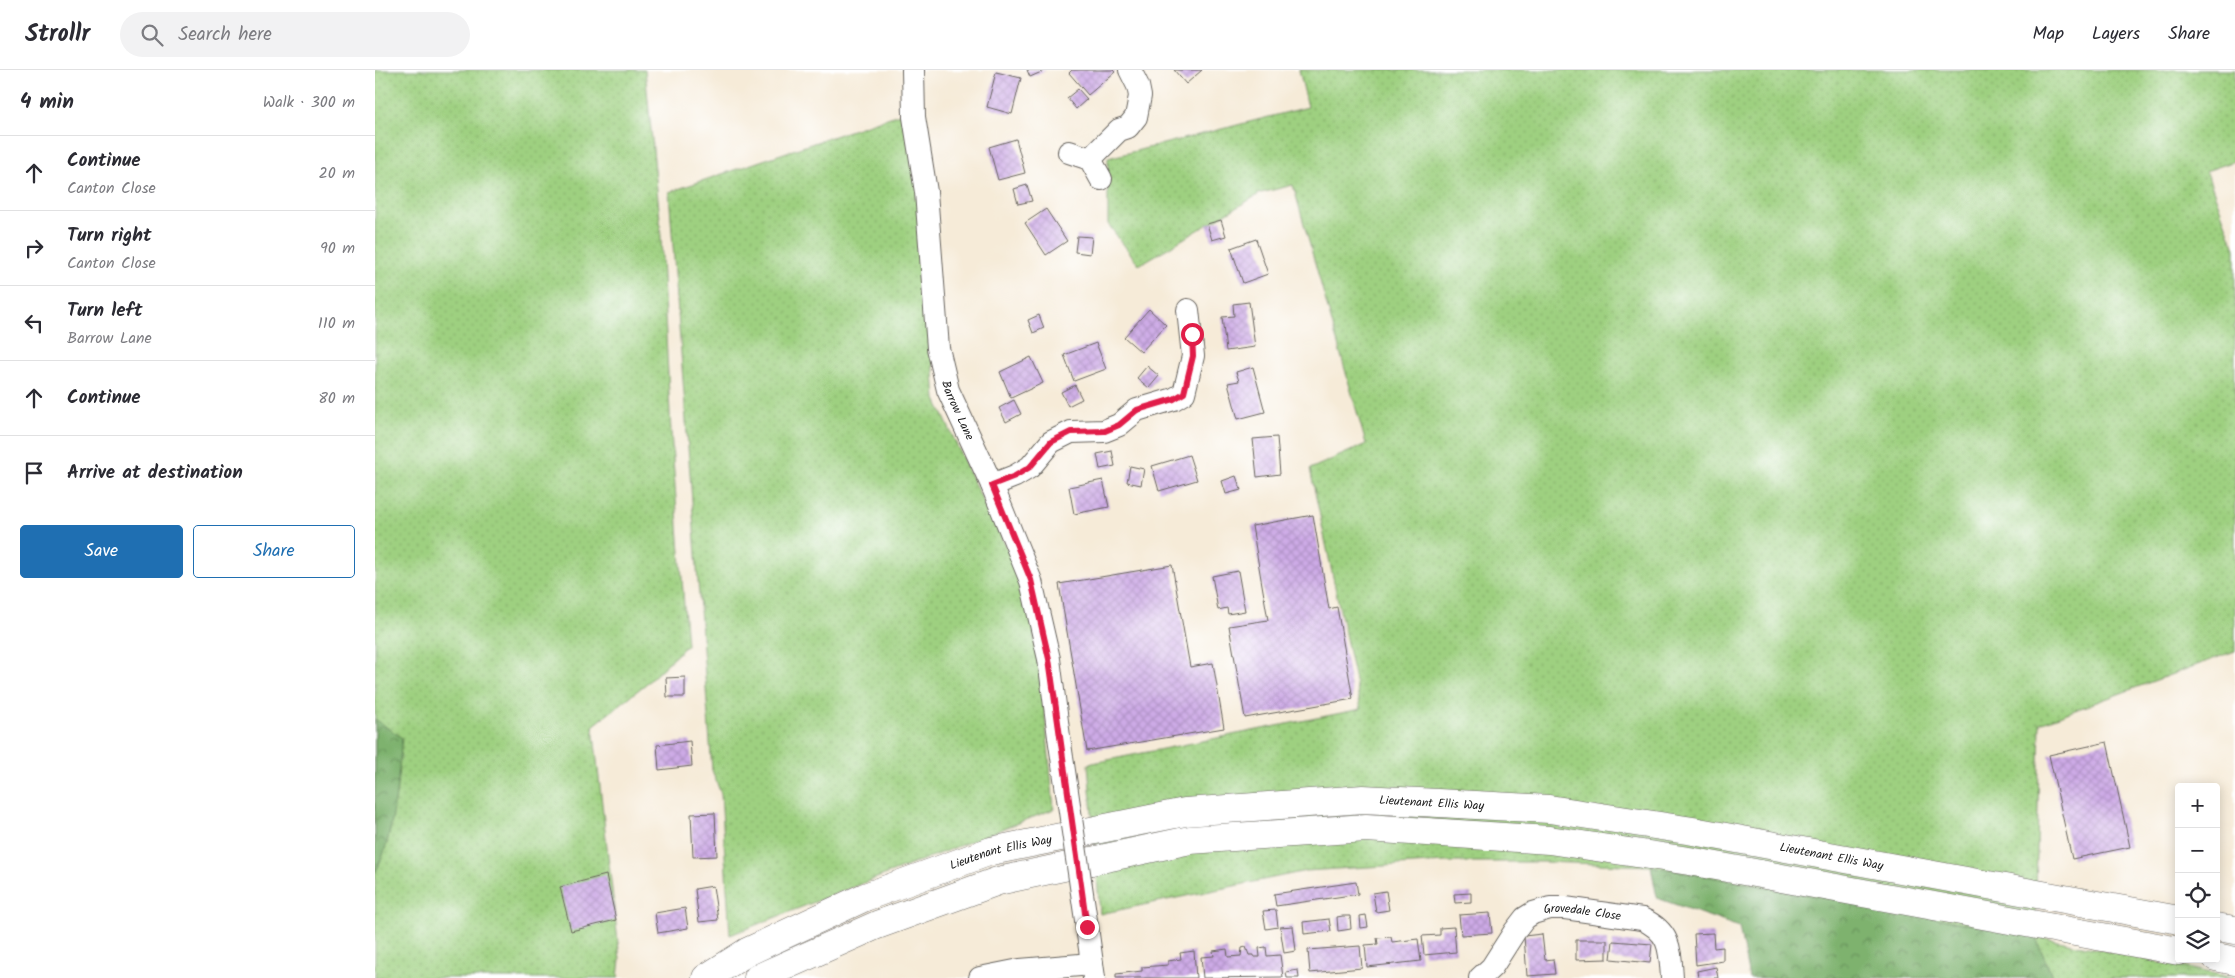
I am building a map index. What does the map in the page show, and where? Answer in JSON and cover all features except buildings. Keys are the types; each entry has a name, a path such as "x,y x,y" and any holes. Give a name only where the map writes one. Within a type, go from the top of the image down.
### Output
{"main road":[{"name":"Lieutenant Ellis Way","path":"706,978 747,952 865,897 991,851 1185,812 1363,799 1558,810 1693,831 2175,919"},
{"path":"758,978 877,925 998,881 1190,840 1367,828 1549,840 1689,861 2175,949"},
{"path":"2220,928 2235,930"},
{"path":"2220,959 2235,961"}],"street":[{"name":"Barrow Lane","path":"913,70 914,117 926,192 938,348 948,390 992,485 1031,580 1049,659 1093,971"},
{"path":"1090,159 1119,130 1128,127 1136,117 1140,96 1138,86 1130,70"},
{"path":"1069,152 1090,159 1101,179"},
{"path":"992,485 1015,476 1030,467 1051,442 1071,432 1105,431 1119,425 1137,410 1174,399 1184,393 1193,356 1188,310"},
{"name":"Grovedale Close","path":"1483,977 1500,957 1525,918 1533,913 1551,908 1565,908 1642,920 1653,924 1661,931 1669,947 1672,978"},
{"path":"980,978 1020,970 1093,971"}],"green space":[{"path":"375,70 645,70 660,219 671,432 687,645 647,683 593,726 620,959 618,978 375,978"},
{"path":"1299,70 2235,70 2235,161 2206,171 2235,249 2235,651 2040,723 2035,936 2235,978 2053,978 2034,936 1651,866 1544,862 1445,862 1306,871 1100,914 1088,764 1361,709 1310,469 1366,444 1293,185 1261,193 1139,265 1108,224 1108,158 1308,107"},
{"path":"914,109 936,399 972,479 1028,590 1045,714 1054,809 730,935 721,794 712,770 669,192"},
{"path":"375,719 402,738 391,826 387,844 375,873"},
{"path":"1651,866 2035,936 2053,978 1749,978 1739,927 1657,898"}],"route":[{"path":"1087,927 1049,659 1031,580 992,485 1015,476 1030,467 1051,442 1071,432 1105,431 1119,425 1137,410 1174,399 1184,393 1193,356 1192,334"}]}
